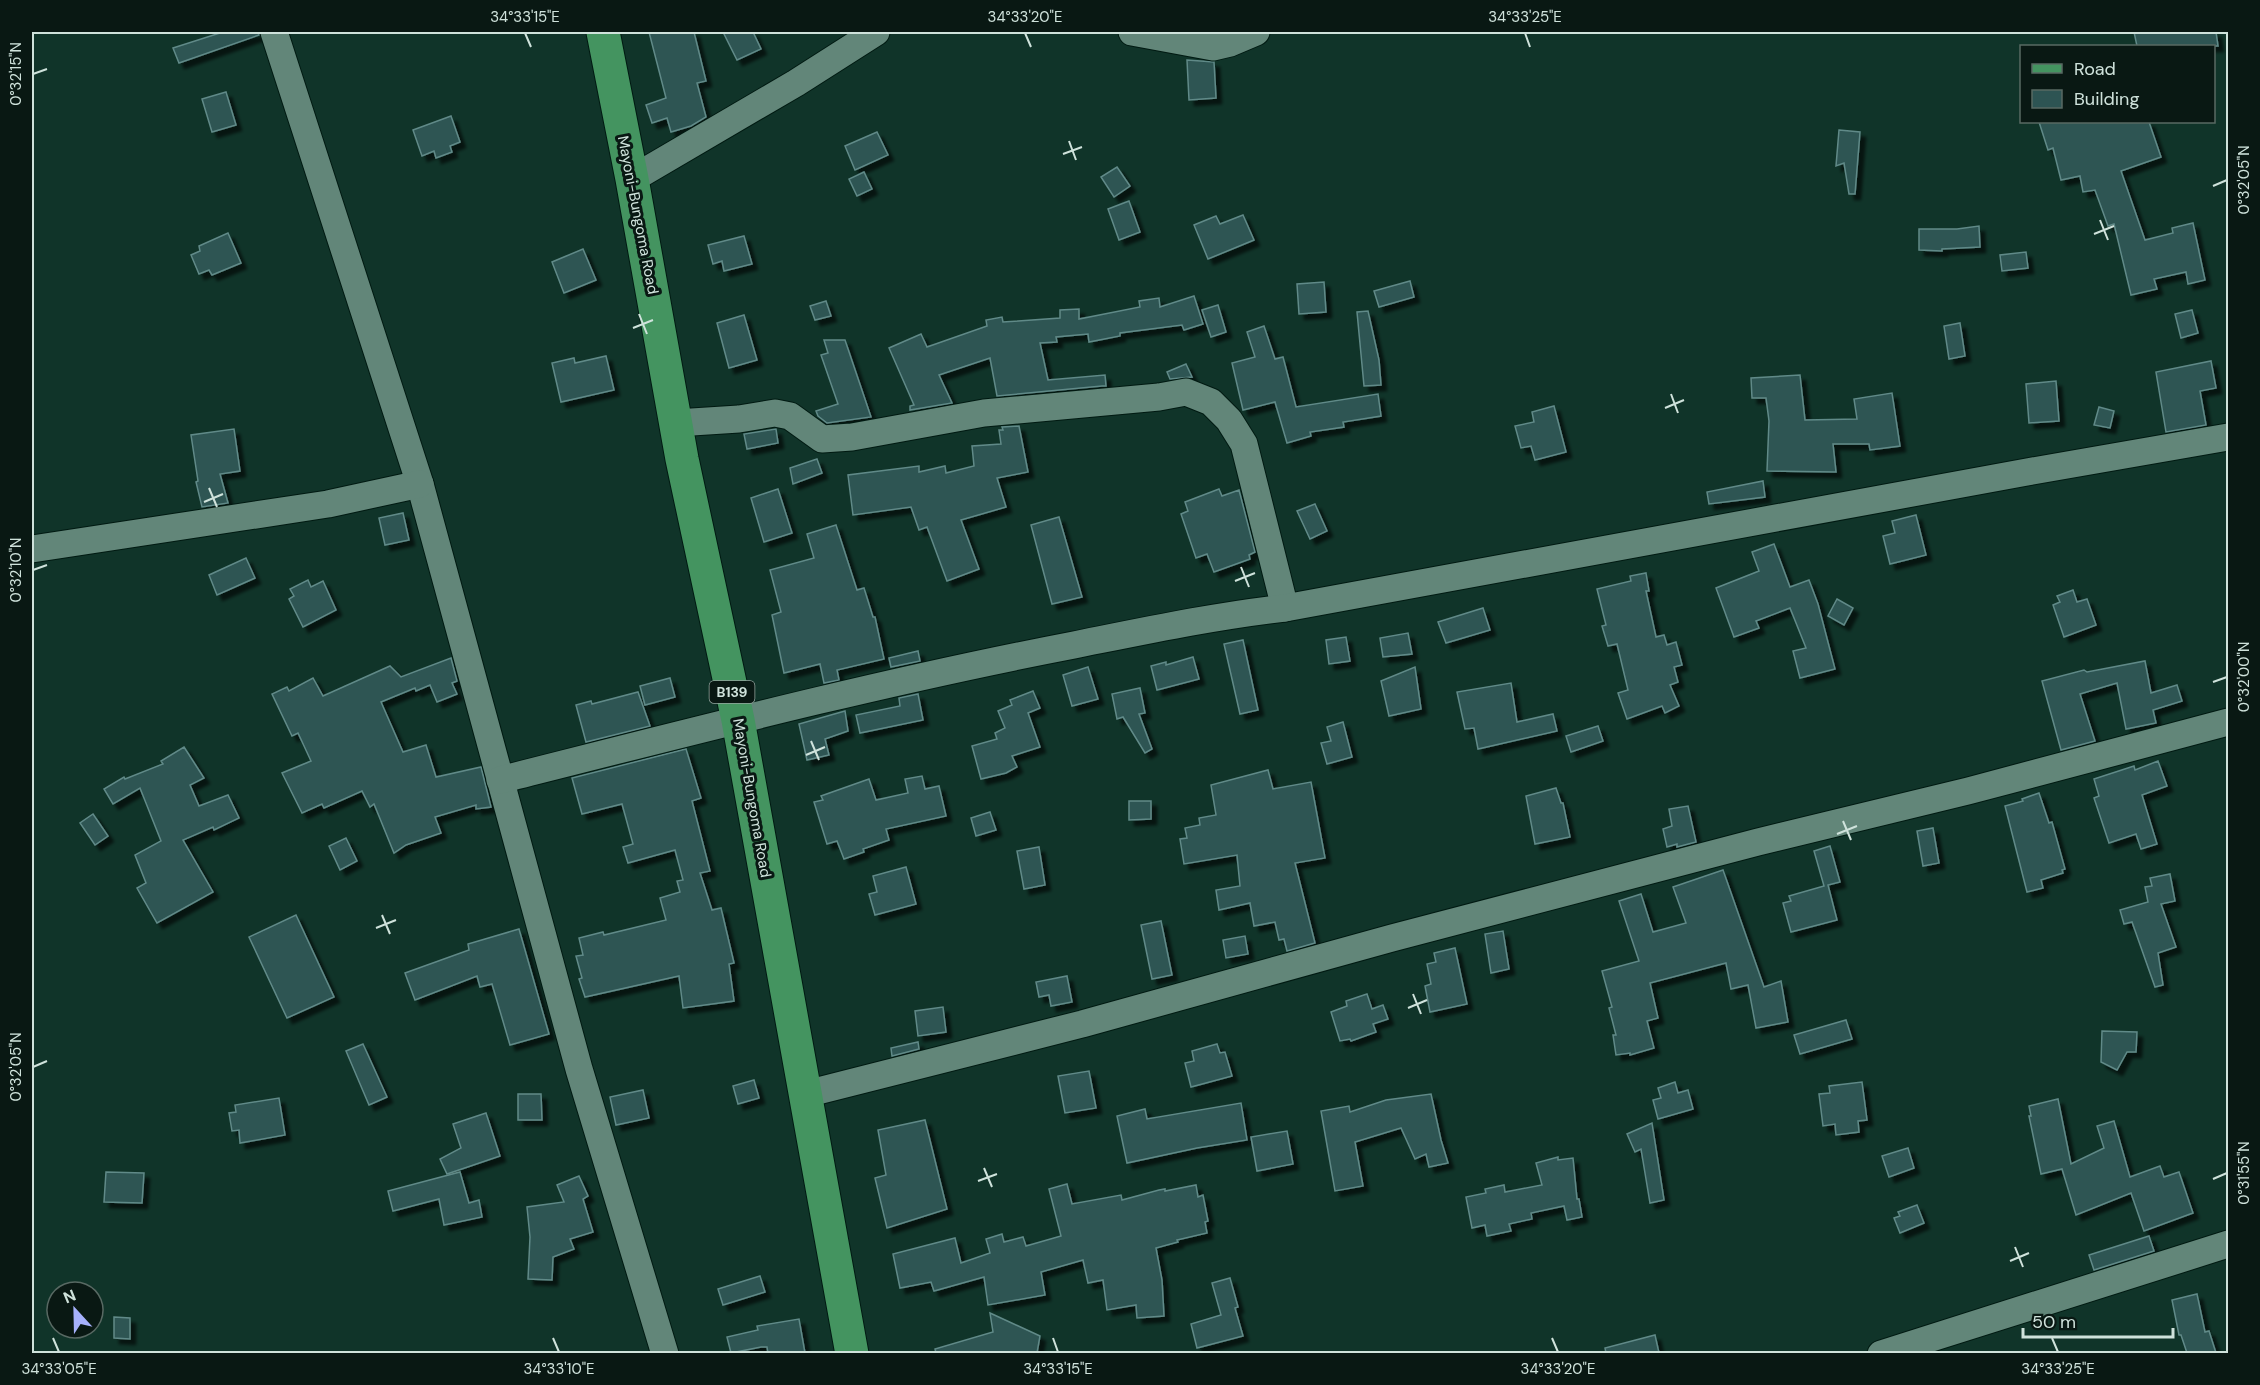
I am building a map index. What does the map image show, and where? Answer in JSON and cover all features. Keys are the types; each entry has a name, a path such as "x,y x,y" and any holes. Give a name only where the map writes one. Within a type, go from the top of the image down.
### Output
{"main road":[{"name":"Mayoni-Bungoma Road","path":"603,32 682,459 738,720 852,1353"}],"street":[{"path":"274,32 420,484 579,1069 664,1353"},
{"path":"632,179 796,83 876,32"},
{"path":"1132,32 1213,47 1230,43 1256,32"},
{"path":"676,423 739,419 775,413 790,416 822,439 852,437 984,413 1159,397 1186,392 1211,402 1229,420 1244,444 1285,608"},
{"path":"500,780 972,664 1227,615 1285,608 2229,437"},
{"path":"32,549 328,504 420,484"},
{"path":"806,1094 1082,1024 1392,938 1735,848 1979,788 2229,722"},
{"path":"1881,1353 2229,1244"}],"building":[{"path":"223,32 259,32 259,35 179,63 173,48"},
{"path":"649,32 694,32 706,81 697,83 706,117 691,126 671,132 667,118 652,123 646,105 666,98"},
{"path":"723,32 753,32 761,49 737,60"},
{"path":"2134,32 2216,32 2218,46 2215,45 2137,45"},
{"path":"1187,60 1214,62 1216,98 1189,100"},
{"path":"226,92 236,125 212,132 202,99"},
{"path":"451,116 460,142 450,146 452,152 436,158 434,151 422,156 413,130"},
{"path":"2039,123 2149,123 2161,157 2121,171 2145,240 2173,233 2172,228 2193,223 2205,280 2188,284 2186,272 2154,279 2157,289 2131,295 2114,224 2108,226 2095,190 2083,192 2080,176 2061,180 2053,148 2048,150"},
{"path":"1839,130 1860,132 1855,194 1849,194 1844,163 1836,166"},
{"path":"877,132 888,155 855,170 845,146"},
{"path":"1117,167 1130,186 1114,197 1101,177"},
{"path":"864,172 872,189 857,196 849,179"},
{"path":"1129,201 1140,232 1119,240 1108,209"},
{"path":"1243,215 1254,240 1208,259 1194,225 1216,216 1220,224"},
{"path":"1979,226 1980,247 1942,249 1942,251 1919,250 1919,229 1957,229"},
{"path":"228,233 241,263 212,275 209,270 199,274 191,255 200,251 199,246"},
{"path":"744,236 752,264 724,271 722,261 713,264 708,245"},
{"path":"583,249 596,280 564,293 552,262"},
{"path":"2026,252 2028,268 2002,271 2000,255"},
{"path":"1410,281 1414,297 1379,307 1374,291"},
{"path":"1324,282 1326,312 1299,314 1297,284"},
{"path":"1194,296 1203,324 1184,330 1182,325 1120,333 1120,336 1089,342 1088,334 1056,337 1057,342 1040,343 1048,380 1105,375 1106,386 997,396 990,358 939,375 952,403 910,410 910,406 914,405 889,348 921,334 927,347 987,326 986,320 1002,317 1003,322 1060,318 1060,310 1079,309 1079,319 1140,307 1139,301 1159,298 1160,307"},
{"path":"826,301 831,316 815,320 810,306"},
{"path":"1218,305 1226,332 1211,337 1202,310"},
{"path":"2192,310 2198,333 2181,338 2175,314"},
{"path":"1368,311 1379,360 1381,385 1364,386 1357,312"},
{"path":"744,315 757,360 729,368 717,323"},
{"path":"1960,323 1965,356 1949,359 1944,326"},
{"path":"1264,326 1275,359 1283,357 1296,407 1378,394 1381,416 1343,422 1344,427 1310,432 1311,436 1287,443 1275,402 1243,410 1232,363 1255,357 1247,332"},
{"path":"824,340 845,340 871,417 827,423 818,416 816,411 838,404 821,355 828,353"},
{"path":"606,356 614,390 561,402 552,363 574,358 575,363"},
{"path":"2211,361 2216,388 2200,391 2206,425 2166,432 2156,372"},
{"path":"1186,364 1192,377 1170,379 1167,372"},
{"path":"1800,375 1805,420 1857,419 1854,399 1892,393 1900,446 1870,450 1869,444 1833,444 1836,472 1767,471 1769,421 1766,398 1752,398 1751,378"},
{"path":"2056,381 2059,421 2029,423 2026,384"},
{"path":"1554,406 1566,452 1535,460 1531,446 1521,448 1515,426 1534,422 1532,412"},
{"path":"2099,407 2114,411 2110,428 2094,425"},
{"path":"1019,426 1028,472 997,478 1006,507 961,520 979,569 947,581 927,527 919,530 911,507 853,515 848,475 919,466 919,472 945,466 946,473 974,466 972,446 1001,444 999,430 1003,430 1002,427"},
{"path":"234,429 240,471 220,474 228,503 202,507 196,482 198,481 191,435"},
{"path":"776,429 778,443 747,449 744,434"},
{"path":"817,459 822,473 793,484 790,468"},
{"path":"1763,481 1765,497 1709,504 1707,492"},
{"path":"778,489 792,533 764,542 751,498"},
{"path":"1219,489 1222,496 1239,490 1255,552 1249,555 1250,559 1214,572 1207,554 1196,558 1181,514 1188,511 1185,502"},
{"path":"1315,504 1327,531 1310,539 1297,511"},
{"path":"403,513 409,540 385,545 379,518"},
{"path":"1916,515 1926,555 1890,564 1883,536 1895,533 1892,521"},
{"path":"1059,517 1082,597 1052,604 1031,525"},
{"path":"836,525 857,590 864,588 873,617 875,617 884,659 837,670 839,680 824,683 820,664 784,673 772,615 781,612 770,570 814,558 807,534"},
{"path":"1774,544 1790,587 1809,580 1818,604 1835,669 1800,678 1793,651 1806,648 1790,608 1756,621 1759,628 1734,637 1716,588 1759,571 1752,552"},
{"path":"246,558 255,578 217,595 209,575"},
{"path":"1646,573 1649,591 1646,591 1656,637 1664,635 1667,645 1676,642 1682,665 1674,667 1678,682 1670,685 1679,706 1665,713 1662,706 1627,719 1618,693 1628,690 1617,644 1608,646 1602,626 1606,625 1597,589 1631,581 1630,576"},
{"path":"308,580 311,587 323,581 336,610 303,627 289,599 294,596 290,589"},
{"path":"2073,590 2077,602 2087,599 2096,625 2064,637 2053,605 2060,602 2057,596"},
{"path":"1837,599 1853,608 1844,625 1828,616"},
{"path":"1483,608 1490,630 1446,643 1438,622"},
{"path":"1408,633 1412,654 1383,657 1380,638"},
{"path":"1346,637 1350,661 1329,664 1326,640"},
{"path":"1243,640 1258,710 1240,714 1224,644"},
{"path":"918,651 920,661 891,667 889,658"},
{"path":"1193,657 1199,679 1157,690 1151,666 1166,662 1166,665"},
{"path":"451,658 457,681 452,683 457,694 437,702 430,685 416,691 415,688 381,702 403,752 426,745 436,777 481,767 491,807 476,809 476,805 435,817 441,833 406,845 394,853 374,804 370,807 362,791 324,808 322,804 302,813 282,773 311,761 298,733 292,736 272,694 287,687 289,691 313,678 323,696 390,666 401,677"},
{"path":"2145,661 2151,693 2177,685 2182,701 2153,710 2156,723 2126,729 2117,683 2080,694 2095,741 2061,750 2042,681 2084,670 2087,672"},
{"path":"1088,667 1098,699 1072,706 1063,675"},
{"path":"1415,667 1421,709 1389,716 1381,681"},
{"path":"670,678 675,697 645,705 640,686"},
{"path":"1511,683 1517,722 1553,714 1557,731 1478,749 1474,728 1465,729 1457,692"},
{"path":"1140,688 1145,713 1139,714 1152,749 1145,753 1123,717 1117,719 1112,694"},
{"path":"1033,691 1040,708 1028,713 1040,747 1012,756 1017,767 1006,773 981,779 972,746 997,739 995,733 1005,728 998,711 1012,705 1010,700"},
{"path":"638,692 650,726 586,742 576,705 591,701 592,704"},
{"path":"918,694 923,720 860,733 856,715 900,706 899,698"},
{"path":"845,711 848,731 825,739 829,755 807,760 799,724"},
{"path":"1343,722 1352,757 1327,764 1321,743 1331,741 1327,727"},
{"path":"1598,726 1603,741 1571,752 1566,736"},
{"path":"184,747 204,778 190,785 199,806 228,795 239,818 214,830 213,827 183,840 213,892 157,923 137,888 146,883 135,855 161,841 140,788 113,804 104,789 124,777 125,779 163,764 161,761"},
{"path":"686,749 701,798 692,801 710,871 700,873 712,910 721,908 734,963 729,964 734,1001 683,1008 679,976 585,997 579,979 582,978 576,956 583,955 579,938 603,932 604,935 666,920 660,898 680,892 677,881 683,880 675,850 628,863 623,847 633,844 622,804 582,814 572,778"},
{"path":"2158,761 2167,786 2142,795 2157,844 2141,849 2136,834 2109,843 2094,798 2099,796 2094,779 2134,766 2135,770"},
{"path":"1268,770 1273,789 1311,782 1325,858 1295,863 1315,943 1287,951 1284,939 1279,940 1275,922 1254,926 1250,903 1219,910 1216,890 1240,886 1237,855 1184,864 1180,839 1187,838 1185,828 1200,825 1199,818 1216,815 1211,785"},
{"path":"922,776 925,789 939,786 946,816 886,829 889,840 863,849 864,852 844,859 837,841 827,844 814,802 823,800 821,796 869,779 876,800 908,793 905,779"},
{"path":"1556,788 1561,803 1563,803 1570,837 1535,844 1526,796"},
{"path":"2039,793 2049,823 2052,822 2065,869 2062,870 2063,873 2041,880 2043,888 2027,892 2005,806"},
{"path":"1129,801 1151,801 1151,819 1129,820"},
{"path":"1688,806 1696,842 1667,847 1663,829 1672,826 1669,809"},
{"path":"990,812 996,830 976,836 971,818"},
{"path":"93,814 108,836 95,845 80,823"},
{"path":"1933,828 1939,863 1923,866 1917,831"},
{"path":"346,838 357,861 340,870 329,846"},
{"path":"1830,846 1840,882 1828,885 1837,920 1791,932 1783,903 1791,901 1789,896 1824,886 1814,851"},
{"path":"1039,847 1045,885 1024,889 1017,851"},
{"path":"906,867 916,904 875,915 869,894 877,892 873,876"},
{"path":"1723,870 1764,987 1781,981 1788,1022 1756,1028 1748,985 1731,989 1726,963 1650,983 1658,1018 1647,1021 1654,1048 1630,1055 1630,1053 1616,1055 1613,1035 1616,1035 1609,1008 1612,1007 1602,971 1639,961 1619,901 1641,894 1653,932 1686,923 1673,887"},
{"path":"2170,874 2175,901 2161,904 2176,947 2158,953 2163,985 2155,987 2132,922 2124,924 2120,910 2148,902 2145,887 2152,886 2150,878"},
{"path":"296,915 334,997 287,1018 249,937"},
{"path":"1161,921 1172,975 1152,979 1141,925"},
{"path":"519,929 549,1034 510,1045 492,984 480,987 477,976 415,1000 405,973 469,950 468,944"},
{"path":"1503,931 1509,969 1491,973 1485,934"},
{"path":"1245,936 1248,954 1226,958 1223,940"},
{"path":"1455,948 1467,1004 1430,1012 1425,986 1431,984 1427,964 1436,962 1434,953"},
{"path":"1067,976 1072,1002 1051,1006 1049,995 1039,997 1036,982"},
{"path":"1367,994 1372,1009 1383,1005 1388,1019 1373,1024 1376,1032 1351,1041 1350,1039 1340,1041 1331,1012 1347,1006 1346,1001"},
{"path":"943,1007 946,1032 918,1036 915,1011"},
{"path":"1846,1020 1852,1039 1800,1054 1794,1035"},
{"path":"2102,1031 2137,1032 2136,1052 2127,1052 2117,1070 2101,1062"},
{"path":"918,1042 919,1049 892,1056 891,1048"},
{"path":"363,1044 387,1097 369,1105 346,1051"},
{"path":"1217,1044 1220,1053 1225,1052 1232,1076 1191,1087 1185,1063 1194,1061 1192,1051"},
{"path":"1089,1071 1096,1108 1065,1113 1058,1076"},
{"path":"754,1080 759,1098 738,1104 733,1086"},
{"path":"1675,1082 1678,1093 1688,1090 1693,1109 1658,1119 1653,1100 1661,1098 1658,1088"},
{"path":"1862,1082 1867,1120 1858,1121 1859,1132 1836,1135 1835,1124 1823,1126 1819,1094 1830,1093 1829,1086"},
{"path":"643,1090 649,1118 616,1125 610,1097"},
{"path":"518,1094 541,1094 542,1120 518,1120"},
{"path":"1431,1094 1448,1163 1429,1167 1426,1154 1415,1159 1401,1128 1355,1142 1363,1186 1335,1191 1321,1111 1349,1106 1350,1112 1386,1100"},
{"path":"279,1098 285,1135 240,1143 239,1130 232,1131 229,1113 236,1112 235,1105"},
{"path":"2058,1099 2071,1164 2104,1148 2097,1126 2114,1121 2130,1177 2160,1166 2164,1177 2179,1172 2193,1213 2144,1231 2131,1193 2076,1215 2062,1169 2041,1174 2029,1116 2031,1116 2029,1106"},
{"path":"1241,1103 1247,1140 1127,1163 1117,1116 1145,1109 1147,1119"},
{"path":"486,1113 500,1156 447,1174 440,1159 461,1148 453,1124"},
{"path":"925,1120 947,1209 887,1228 875,1178 886,1175 878,1130"},
{"path":"1652,1123 1664,1200 1650,1203 1641,1149 1635,1152 1627,1134"},
{"path":"1287,1131 1293,1164 1257,1171 1251,1137"},
{"path":"1908,1148 1914,1168 1889,1177 1882,1156"},
{"path":"1558,1157 1558,1160 1573,1158 1577,1199 1579,1199 1582,1217 1567,1220 1564,1206 1531,1213 1532,1219 1509,1224 1511,1231 1487,1236 1485,1225 1472,1228 1466,1197 1486,1193 1485,1189 1504,1185 1505,1192 1542,1185 1536,1163"},
{"path":"106,1172 144,1173 142,1203 104,1202"},
{"path":"460,1172 469,1203 479,1200 482,1217 444,1225 439,1199 393,1211 388,1191"},
{"path":"579,1176 588,1196 583,1199 593,1232 570,1239 574,1249 553,1257 552,1280 528,1279 530,1237 527,1207 564,1202 557,1185"},
{"path":"1067,1184 1072,1204 1121,1195 1122,1200 1159,1190 1196,1185 1198,1197 1203,1195 1208,1221 1205,1222 1207,1233 1156,1248 1162,1280 1164,1316 1137,1318 1136,1305 1107,1310 1103,1280 1088,1283 1083,1260 1041,1272 1045,1295 988,1305 984,1277 934,1291 931,1282 900,1288 893,1254 955,1238 961,1263 990,1253 986,1239 1002,1234 1004,1242 1023,1237 1026,1246 1061,1236 1049,1189"},
{"path":"1917,1205 1924,1223 1900,1233 1894,1218 1900,1216 1898,1212"},
{"path":"2149,1236 2154,1251 2094,1270 2089,1255"},
{"path":"760,1276 765,1292 723,1305 718,1289"},
{"path":"1230,1278 1243,1336 1197,1348 1191,1324 1221,1315 1212,1283"},
{"path":"2197,1294 2205,1332 2209,1331 2216,1353 2187,1353 2181,1335 2179,1335 2172,1300"},
{"path":"990,1313 1040,1336 1037,1353 936,1353 935,1349 993,1332"},
{"path":"114,1317 130,1318 130,1339 114,1338"},
{"path":"799,1319 805,1353 768,1353 767,1347 761,1347 731,1353 727,1337 758,1330 757,1326"},
{"path":"1655,1335 1659,1353 1606,1353 1605,1348"}]}
